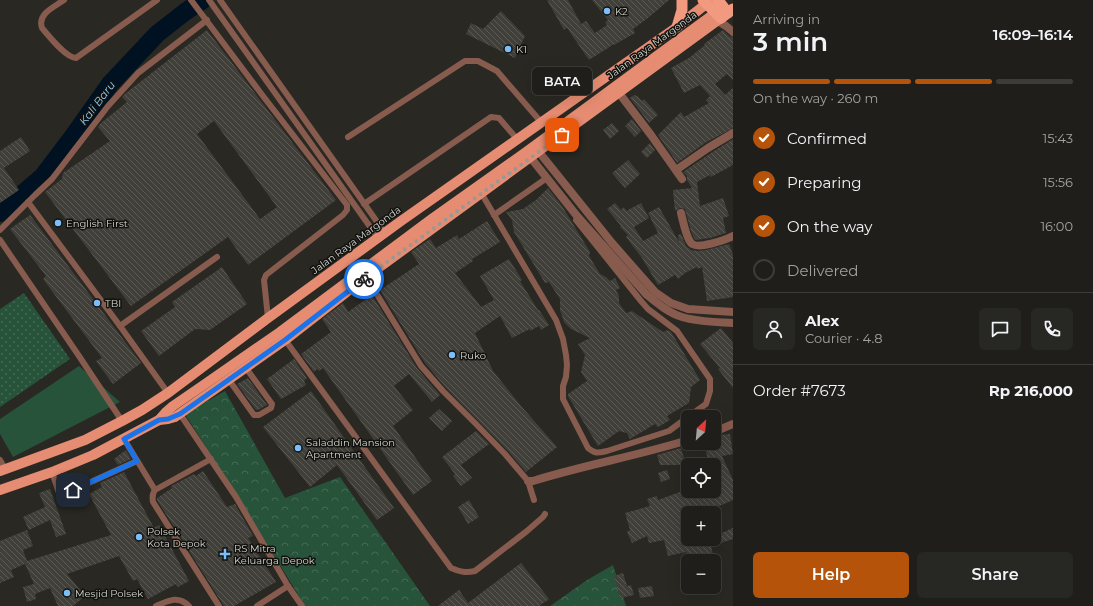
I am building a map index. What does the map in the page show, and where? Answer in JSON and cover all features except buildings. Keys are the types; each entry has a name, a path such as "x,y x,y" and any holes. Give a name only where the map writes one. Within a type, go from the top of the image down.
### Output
{"highway":[{"path":"677,27 682,10 682,0"},
{"path":"707,1 724,10"}],"main road":[{"name":"Jalan Raya Margonda","path":"2,467 85,440 142,410 168,393 268,318 382,236 677,27 707,1"},
{"name":"Jalan Raya Margonda","path":"530,153 619,93 724,10"},
{"name":"Jalan Raya Margonda","path":"159,420 168,419 180,414 246,368 282,336 364,273 724,10"},
{"name":"Jalan Raya Margonda","path":"0,490 52,472 93,455 159,420 173,406 282,336"}],"street":[{"path":"724,10 726,26 733,32"},
{"path":"619,93 682,179"},
{"path":"676,170 733,133"},
{"path":"530,153 612,243 655,292 659,300 671,312 683,317 714,322 733,322 731,312 688,309 659,300"},
{"path":"681,213 688,237 691,243 696,246 720,242 733,236"},
{"path":"721,429 733,424"},
{"path":"528,481 635,455 681,442"}],"lane":[{"path":"64,0 45,13 40,24 67,55 76,58 157,0"},
{"path":"191,0 347,205 347,210 343,215 266,275 264,280 268,318"},
{"path":"220,0 364,204 382,236"},
{"path":"210,3 382,236"},
{"path":"0,230 52,179 108,106 138,73 207,20"},
{"path":"348,137 465,61 478,61 497,71 541,122"},
{"path":"364,204 491,117 499,118 517,139"},
{"path":"530,153 544,180 641,301 648,309 676,331 710,379 710,391 706,404 698,410"},
{"path":"494,215 544,180"},
{"path":"479,190 556,320 563,339 567,365 566,377 563,386 563,399 588,448 593,452 598,453 607,451 668,431 681,422"},
{"path":"28,202 168,393"},
{"path":"0,240 122,421"},
{"path":"120,326 217,257"},
{"path":"364,273 421,366 528,481 534,500"},
{"path":"282,336 451,568 458,572 467,573 475,571 528,531 545,514"},
{"path":"229,380 254,415 259,416 271,408 272,404 246,368"},
{"path":"180,414 236,497 288,586 302,606"},
{"path":"124,439 155,490"},
{"path":"211,459 155,490 153,493 153,502 219,606"},
{"path":"52,472 60,496 137,461"},
{"path":"257,606 288,586"},
{"path":"156,606 178,600 184,601 189,606"}],"green space":[{"path":"24,293 70,359 0,407 0,309"},
{"path":"79,366 120,402 13,457 0,434 0,419"},
{"path":"225,391 285,498 340,477 430,606 305,606 185,414"},
{"path":"613,565 626,606 550,606 587,580"}],"waterway":[{"name":"Kali Baru","path":"0,213 43,176 110,84 157,34 203,0"}],"way so far":[{"path":"364,279 562,135"}],"place":[{"name":"K2","path":"607,11"},
{"name":"K1","path":"508,49"},
{"name":"BATA","path":"562,135"},
{"name":"English First","path":"58,223"},
{"name":"TBI","path":"97,303"},
{"name":"Ruko","path":"452,355"},
{"name":"Saladdin Mansion Apartment","path":"298,448"},
{"name":"Polsek Kota Depok","path":"139,537"},
{"name":"RS Mitra Keluarga Depok","path":"225,554"},
{"name":"Mesjid Polsek","path":"67,593"}],"route":[{"path":"73,490 137,461 124,439 159,420 175,417 180,414 285,340 364,279"}]}
